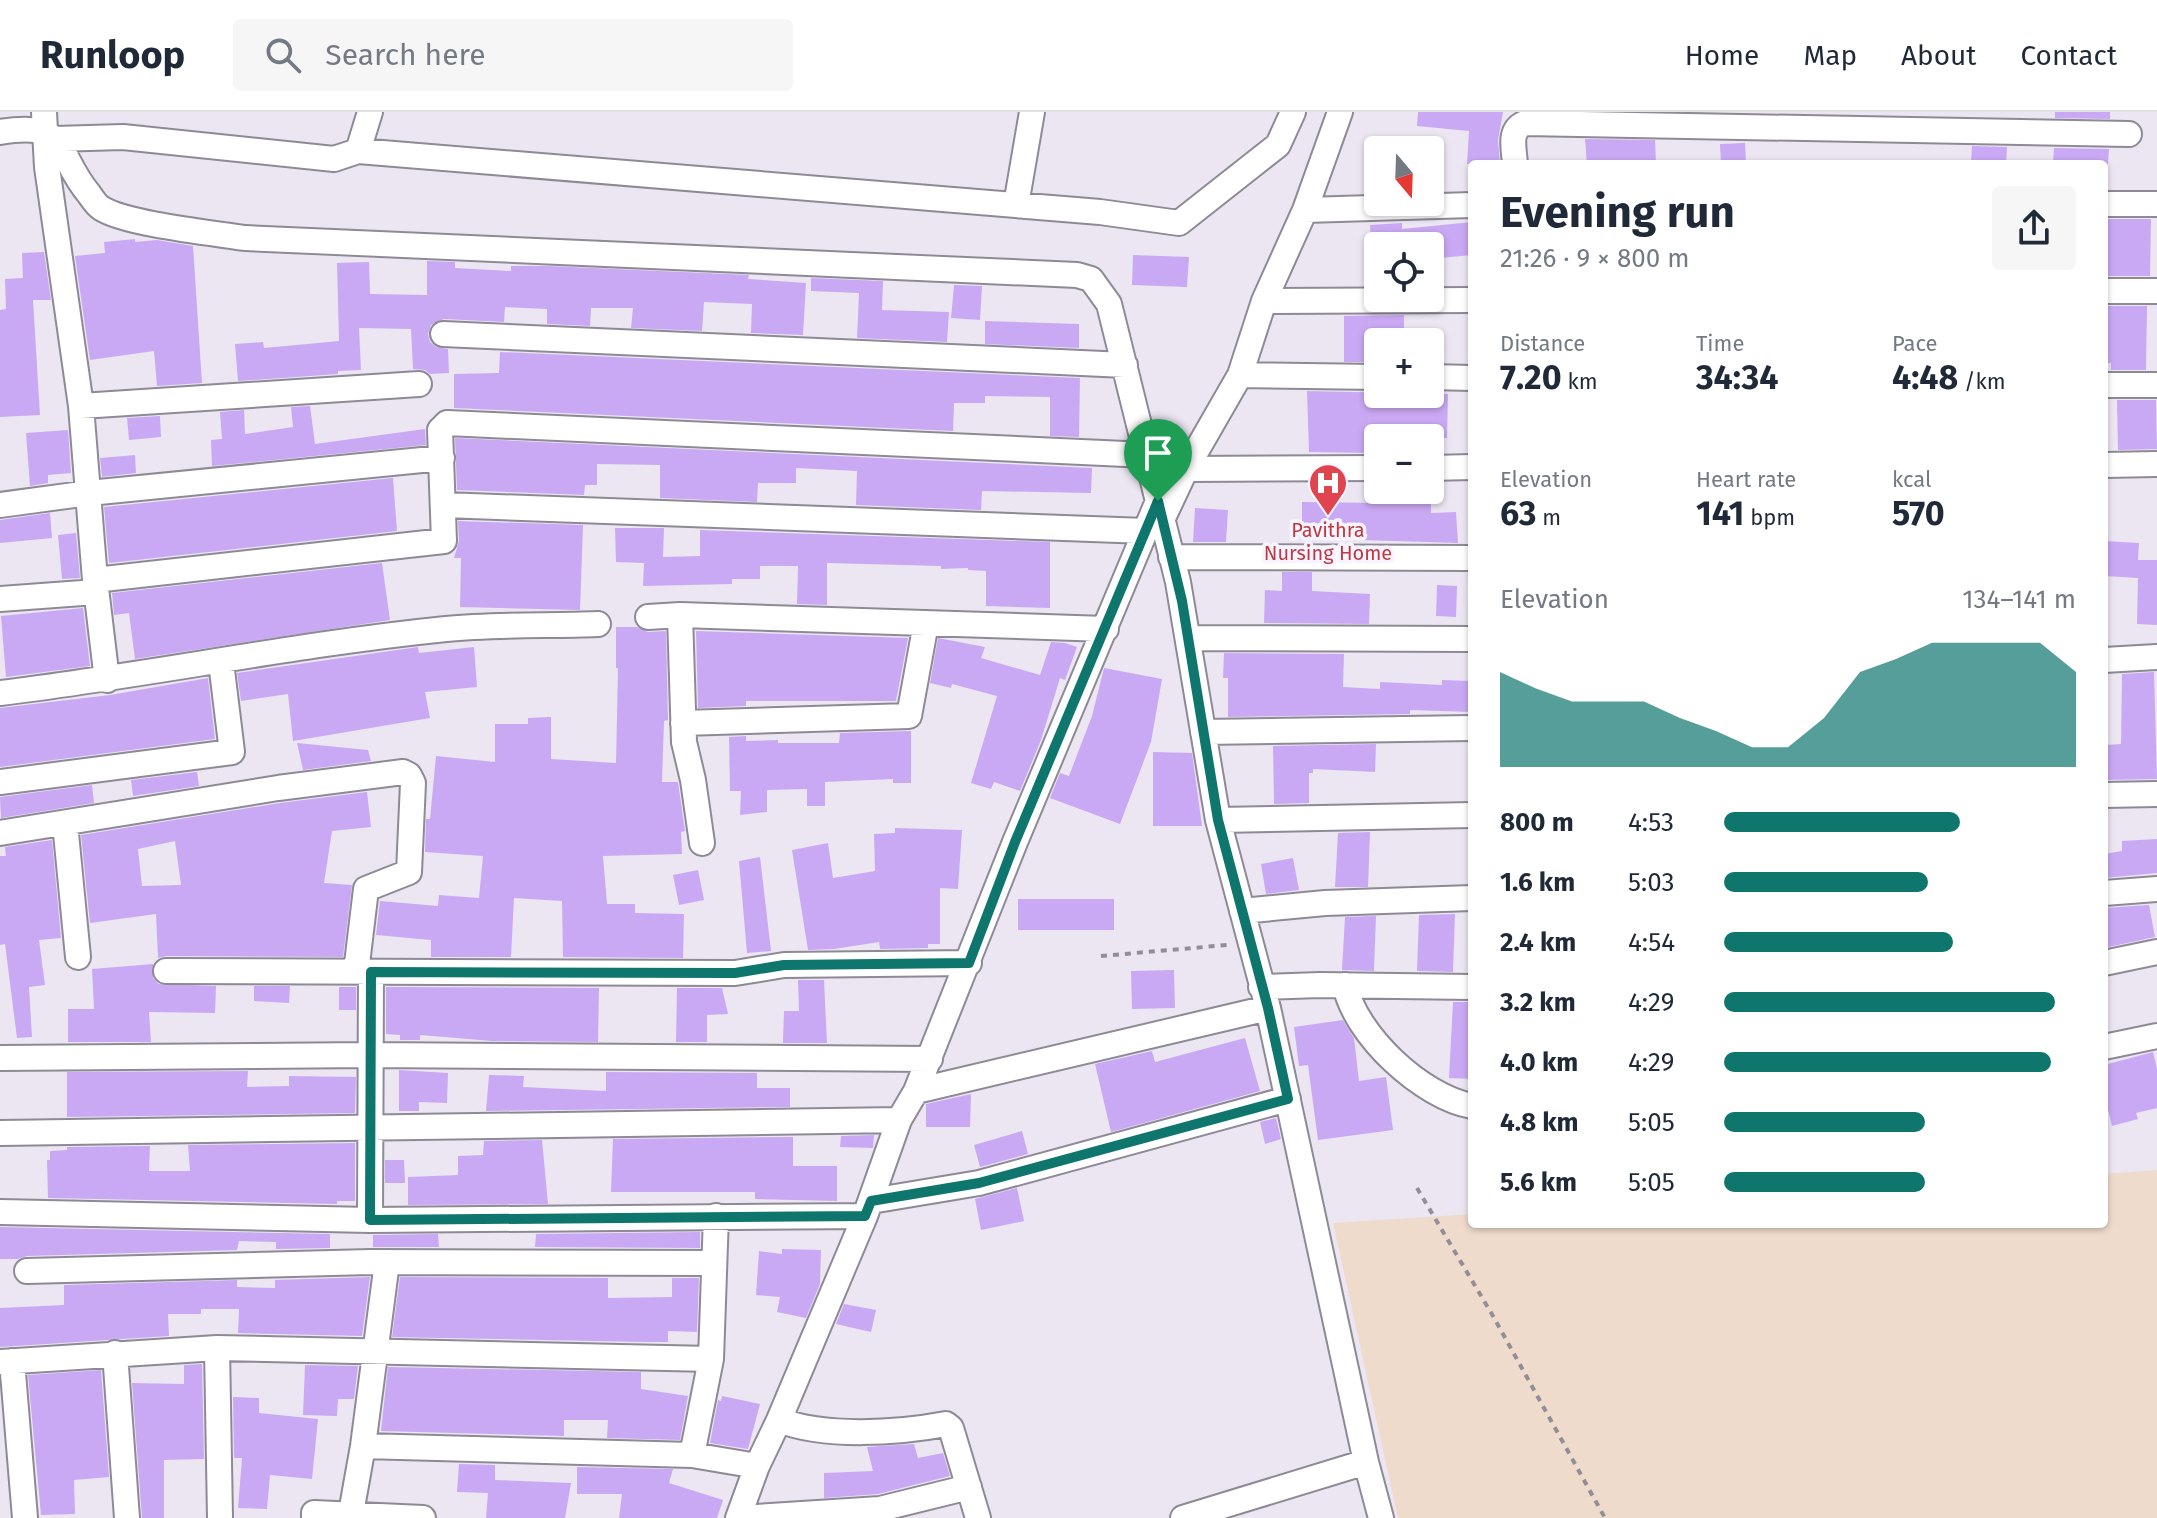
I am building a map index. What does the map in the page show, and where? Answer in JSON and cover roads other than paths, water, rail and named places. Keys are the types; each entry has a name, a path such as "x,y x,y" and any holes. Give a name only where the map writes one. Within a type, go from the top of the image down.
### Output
{"street":[{"path":"358,151 370,112"},
{"path":"1016,205 1032,112"},
{"path":"0,118 33,128 334,159 358,151 1100,212 1179,223 1278,145 1293,112"},
{"path":"969,1487 880,1509 738,1518 757,1466 868,1209 899,1120 930,1059 1015,842 1106,629 1155,517 1240,375 1264,301 1305,210 1340,112"},
{"path":"1515,160 1513,134 1518,126 1525,123 2023,121 2098,123 2129,134"},
{"path":"33,128 65,151 74,172 101,208 134,220 245,238 1077,275 1091,279 1109,304 1147,455 1155,517 1171,557 1189,638 1218,820 1265,998 1366,1462 1381,1518"},
{"path":"33,128 81,406 95,586 107,680"},
{"path":"2108,204 2157,204"},
{"path":"1305,210 1468,205"},
{"path":"2108,291 2157,291"},
{"path":"1264,301 1468,300"},
{"path":"443,334 1125,365"},
{"path":"1240,375 1364,377"},
{"path":"1444,377 1468,378"},
{"path":"81,406 419,384"},
{"path":"2108,385 2157,385"},
{"path":"0,599 444,541 440,430 452,422 1147,455"},
{"path":"0,505 89,493 442,458"},
{"path":"2108,465 2157,464"},
{"path":"1444,468 1468,467"},
{"path":"1186,469 1364,468"},
{"path":"444,505 1155,517"},
{"path":"1171,557 1468,558"},
{"path":"648,617 680,615 1106,629"},
{"path":"680,615 684,742 702,843"},
{"path":"683,723 909,716 926,623"},
{"path":"0,693 107,680 361,639 451,629 598,624"},
{"path":"1189,638 1468,639"},
{"path":"2108,660 2157,657"},
{"path":"0,782 232,752 221,662"},
{"path":"1203,732 1468,728"},
{"path":"0,833 278,788 403,772 409,775 413,783 409,872 366,889 363,972 369,1055 370,1220"},
{"path":"2108,795 2157,794"},
{"path":"1218,820 1468,815"},
{"path":"65,823 78,957"},
{"path":"2108,893 2157,889"},
{"path":"1242,911 1325,903 1468,898"},
{"path":"2108,962 2157,952"},
{"path":"166,971 735,973 784,965 969,963"},
{"path":"1345,985 1348,999 1363,1025 1398,1064 1414,1079 1458,1103 1468,1105"},
{"path":"916,1091 1265,998 1345,985 1468,987"},
{"path":"2108,1046 2157,1036"},
{"path":"0,1058 369,1055 930,1059"},
{"path":"0,1212 370,1220 716,1216 868,1209 979,1183 1288,1099"},
{"path":"0,1133 899,1120"},
{"path":"692,1455 711,1359 716,1216"},
{"path":"27,1271 387,1262 714,1263"},
{"path":"351,1513 387,1262"},
{"path":"25,1518 6,1362 217,1348 711,1359"},
{"path":"217,1348 220,1518"},
{"path":"115,1353 127,1518"},
{"path":"779,1420 793,1425 867,1433 946,1424 951,1428 978,1518"},
{"path":"363,1446 692,1455 757,1466"},
{"path":"1183,1518 1366,1462"},
{"path":"314,1518 314,1513 411,1517"}],"place":[{"name":"Pavithra Nursing Home","path":"1328,517"}]}
